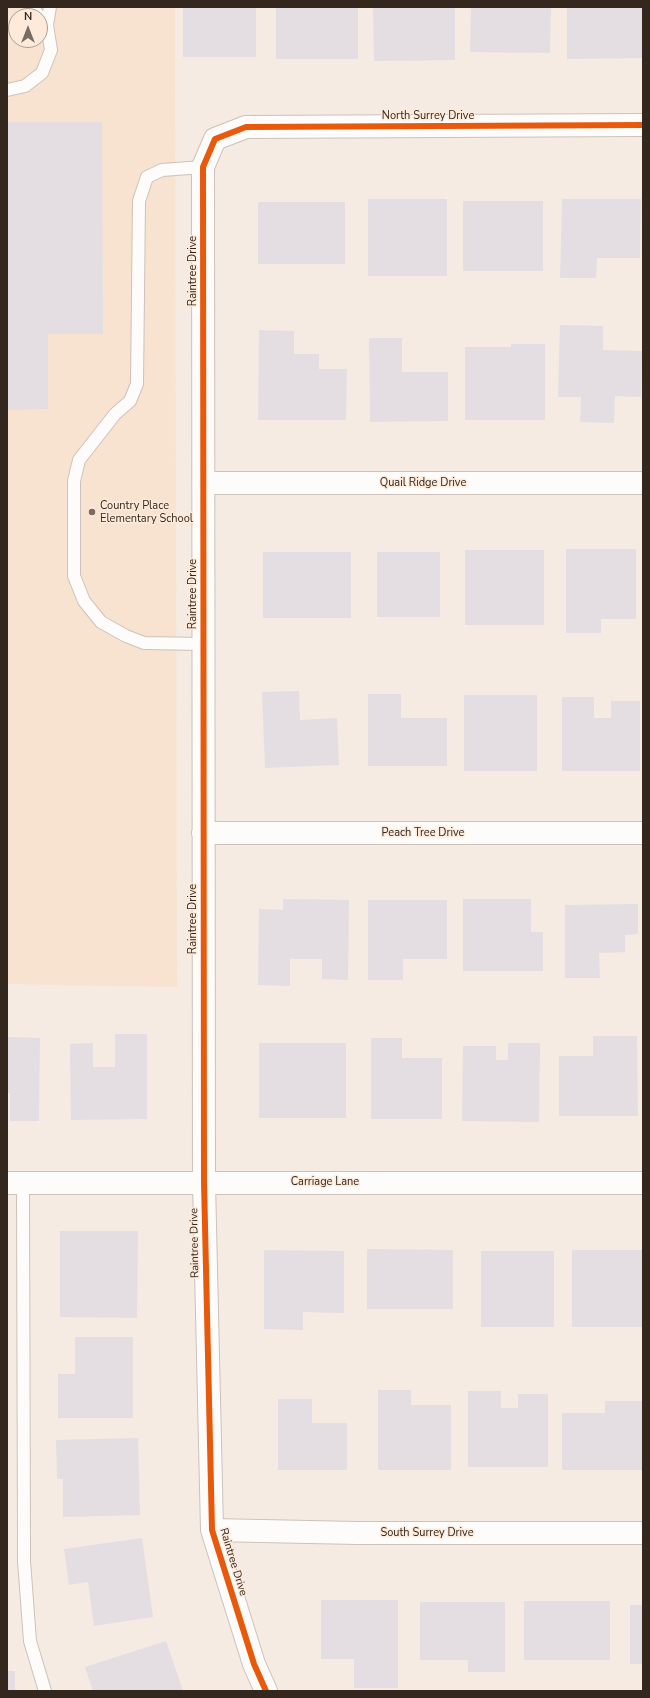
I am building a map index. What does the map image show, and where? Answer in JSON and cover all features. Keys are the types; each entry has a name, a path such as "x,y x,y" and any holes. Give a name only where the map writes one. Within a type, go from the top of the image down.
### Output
{"street":[{"name":"North Surrey Drive","path":"215,139 246,127 643,125"},
{"name":"Raintree Drive","path":"215,139 202,167 204,483 202,833 204,1182 212,1530 254,1664 266,1691"},
{"name":"Quail Ridge Drive","path":"204,483 643,483"},
{"name":"Peach Tree Drive","path":"202,833 643,833"},
{"name":"Carriage Lane","path":"15,1183 643,1183"},
{"name":"South Surrey Drive","path":"212,1530 358,1533 643,1533"}],"lane":[{"path":"7,90 25,86 42,73 51,50 48,40"},
{"path":"202,167 162,170 147,177 139,201 137,384 130,401 115,414 79,460 74,481 74,576 84,601 101,622 126,636 144,643 203,644"},
{"path":"15,1183 24,1560 30,1641 45,1691"}],"shaded area":[{"name":"Country Place Elementary School","path":"7,7 175,7 177,987 7,984"}],"building":[{"path":"183,7 256,7 256,57 183,57"},
{"path":"276,7 358,7 358,59 276,59"},
{"path":"373,7 455,7 455,60 374,61"},
{"path":"471,7 551,7 550,53 470,52"},
{"path":"567,7 643,7 643,58 567,59"},
{"path":"7,122 102,122 103,334 48,334 48,409 7,410"},
{"path":"368,199 447,199 447,276 368,276"},
{"path":"562,199 641,199 640,258 597,258 596,278 560,278"},
{"path":"463,201 543,201 543,271 463,271"},
{"path":"258,202 345,202 345,264 258,264"},
{"path":"560,325 603,326 603,350 642,351 641,397 615,396 614,423 580,422 581,397 558,397"},
{"path":"259,330 294,331 294,354 319,354 319,369 347,369 346,420 258,420"},
{"path":"369,338 402,338 402,372 448,372 448,421 370,422"},
{"path":"511,344 545,344 545,420 465,420 465,347 511,347"},
{"path":"566,549 636,549 636,619 601,619 601,633 566,633"},
{"path":"465,550 544,550 544,625 465,625"},
{"path":"263,552 351,552 351,618 263,618"},
{"path":"377,552 440,552 440,617 377,617"},
{"path":"299,691 300,720 337,718 339,765 265,768 262,692"},
{"path":"368,694 401,694 401,718 447,718 447,766 368,766"},
{"path":"464,695 537,695 537,771 464,771"},
{"path":"562,697 594,697 594,718 611,718 611,701 640,701 640,771 562,771"},
{"path":"283,899 349,900 348,980 322,979 322,959 290,959 290,986 258,985 259,909 283,910"},
{"path":"463,899 531,899 531,932 543,932 543,971 463,971"},
{"path":"368,900 447,900 447,959 403,959 403,980 368,980"},
{"path":"638,904 638,934 625,935 625,952 599,953 600,978 565,978 565,905"},
{"path":"115,1034 147,1034 147,1119 71,1120 70,1044 93,1043 93,1067 115,1067"},
{"path":"593,1036 637,1036 638,1116 559,1116 559,1056 593,1056"},
{"path":"7,1037 40,1038 39,1121 10,1121 10,1093 7,1093"},
{"path":"371,1038 402,1038 402,1058 442,1058 442,1119 371,1119"},
{"path":"259,1043 346,1043 346,1118 259,1118"},
{"path":"508,1043 540,1043 539,1122 462,1121 463,1046 496,1046 496,1060 508,1060"},
{"path":"60,1231 138,1231 137,1318 60,1317"},
{"path":"367,1249 453,1250 453,1309 367,1309"},
{"path":"264,1250 344,1251 344,1313 303,1312 303,1330 264,1329"},
{"path":"572,1250 643,1250 643,1327 572,1327"},
{"path":"481,1251 554,1251 554,1327 481,1327"},
{"path":"75,1337 133,1337 133,1418 58,1418 58,1374 75,1374"},
{"path":"378,1390 411,1390 411,1405 451,1405 451,1470 378,1470"},
{"path":"468,1391 501,1391 501,1408 518,1408 518,1394 548,1394 548,1467 468,1467"},
{"path":"278,1399 312,1399 312,1423 347,1423 347,1470 278,1470"},
{"path":"605,1401 642,1401 642,1470 562,1470 562,1413 605,1413"},
{"path":"138,1438 140,1515 63,1517 63,1479 57,1479 56,1440"},
{"path":"142,1538 153,1617 94,1626 88,1582 69,1585 64,1549"},
{"path":"321,1600 398,1600 398,1688 354,1688 354,1659 321,1659"},
{"path":"524,1601 610,1601 610,1660 524,1660"},
{"path":"420,1602 505,1602 505,1672 468,1672 468,1660 420,1660"},
{"path":"630,1605 643,1605 643,1664 630,1664"},
{"path":"166,1641 183,1691 93,1691 85,1667"},
{"path":"7,1671 15,1671 15,1691 7,1691"}],"cycle path":[{"path":"266,1691 254,1664 212,1530 204,1182 203,167 215,139 246,127 643,125"}],"place":[{"name":"Country Place Elementary School","path":"92,512"}]}
